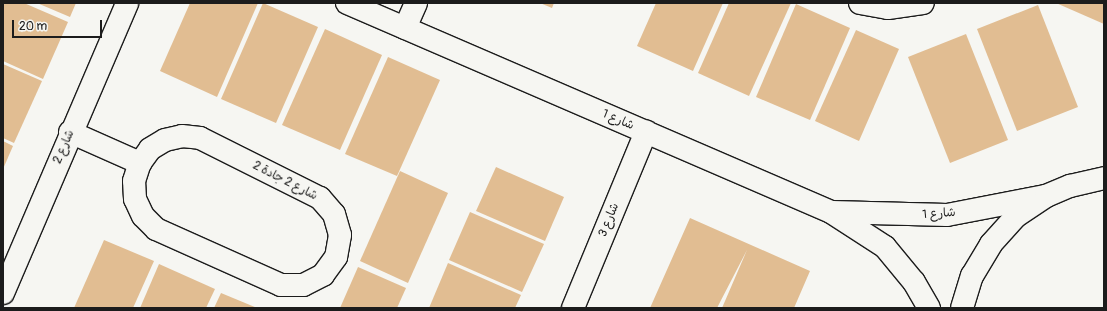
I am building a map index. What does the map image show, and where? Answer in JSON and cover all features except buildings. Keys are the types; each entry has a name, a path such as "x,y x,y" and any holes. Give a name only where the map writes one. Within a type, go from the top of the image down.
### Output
{"street":[{"name":"شارع 2","path":"5,280 127,3"},
{"name":"شارع 1","path":"347,3 831,212 885,247 914,282 929,308"},
{"path":"406,28 416,3"},
{"path":"860,3 888,8 924,3"},
{"path":"70,132 140,163"},
{"name":"شارع 3","path":"573,308 646,132"},
{"name":"شارع 2 جادة 2","path":"182,136 200,138 320,198 336,221 340,235 336,257 323,275 303,285 281,285 156,229 143,216 135,199 134,181 140,163 150,149 165,140 182,136"},
{"path":"962,308 972,276 991,244 1016,218 1046,196 1101,177"},
{"name":"شارع 1","path":"831,212 947,215 1046,196"}]}
